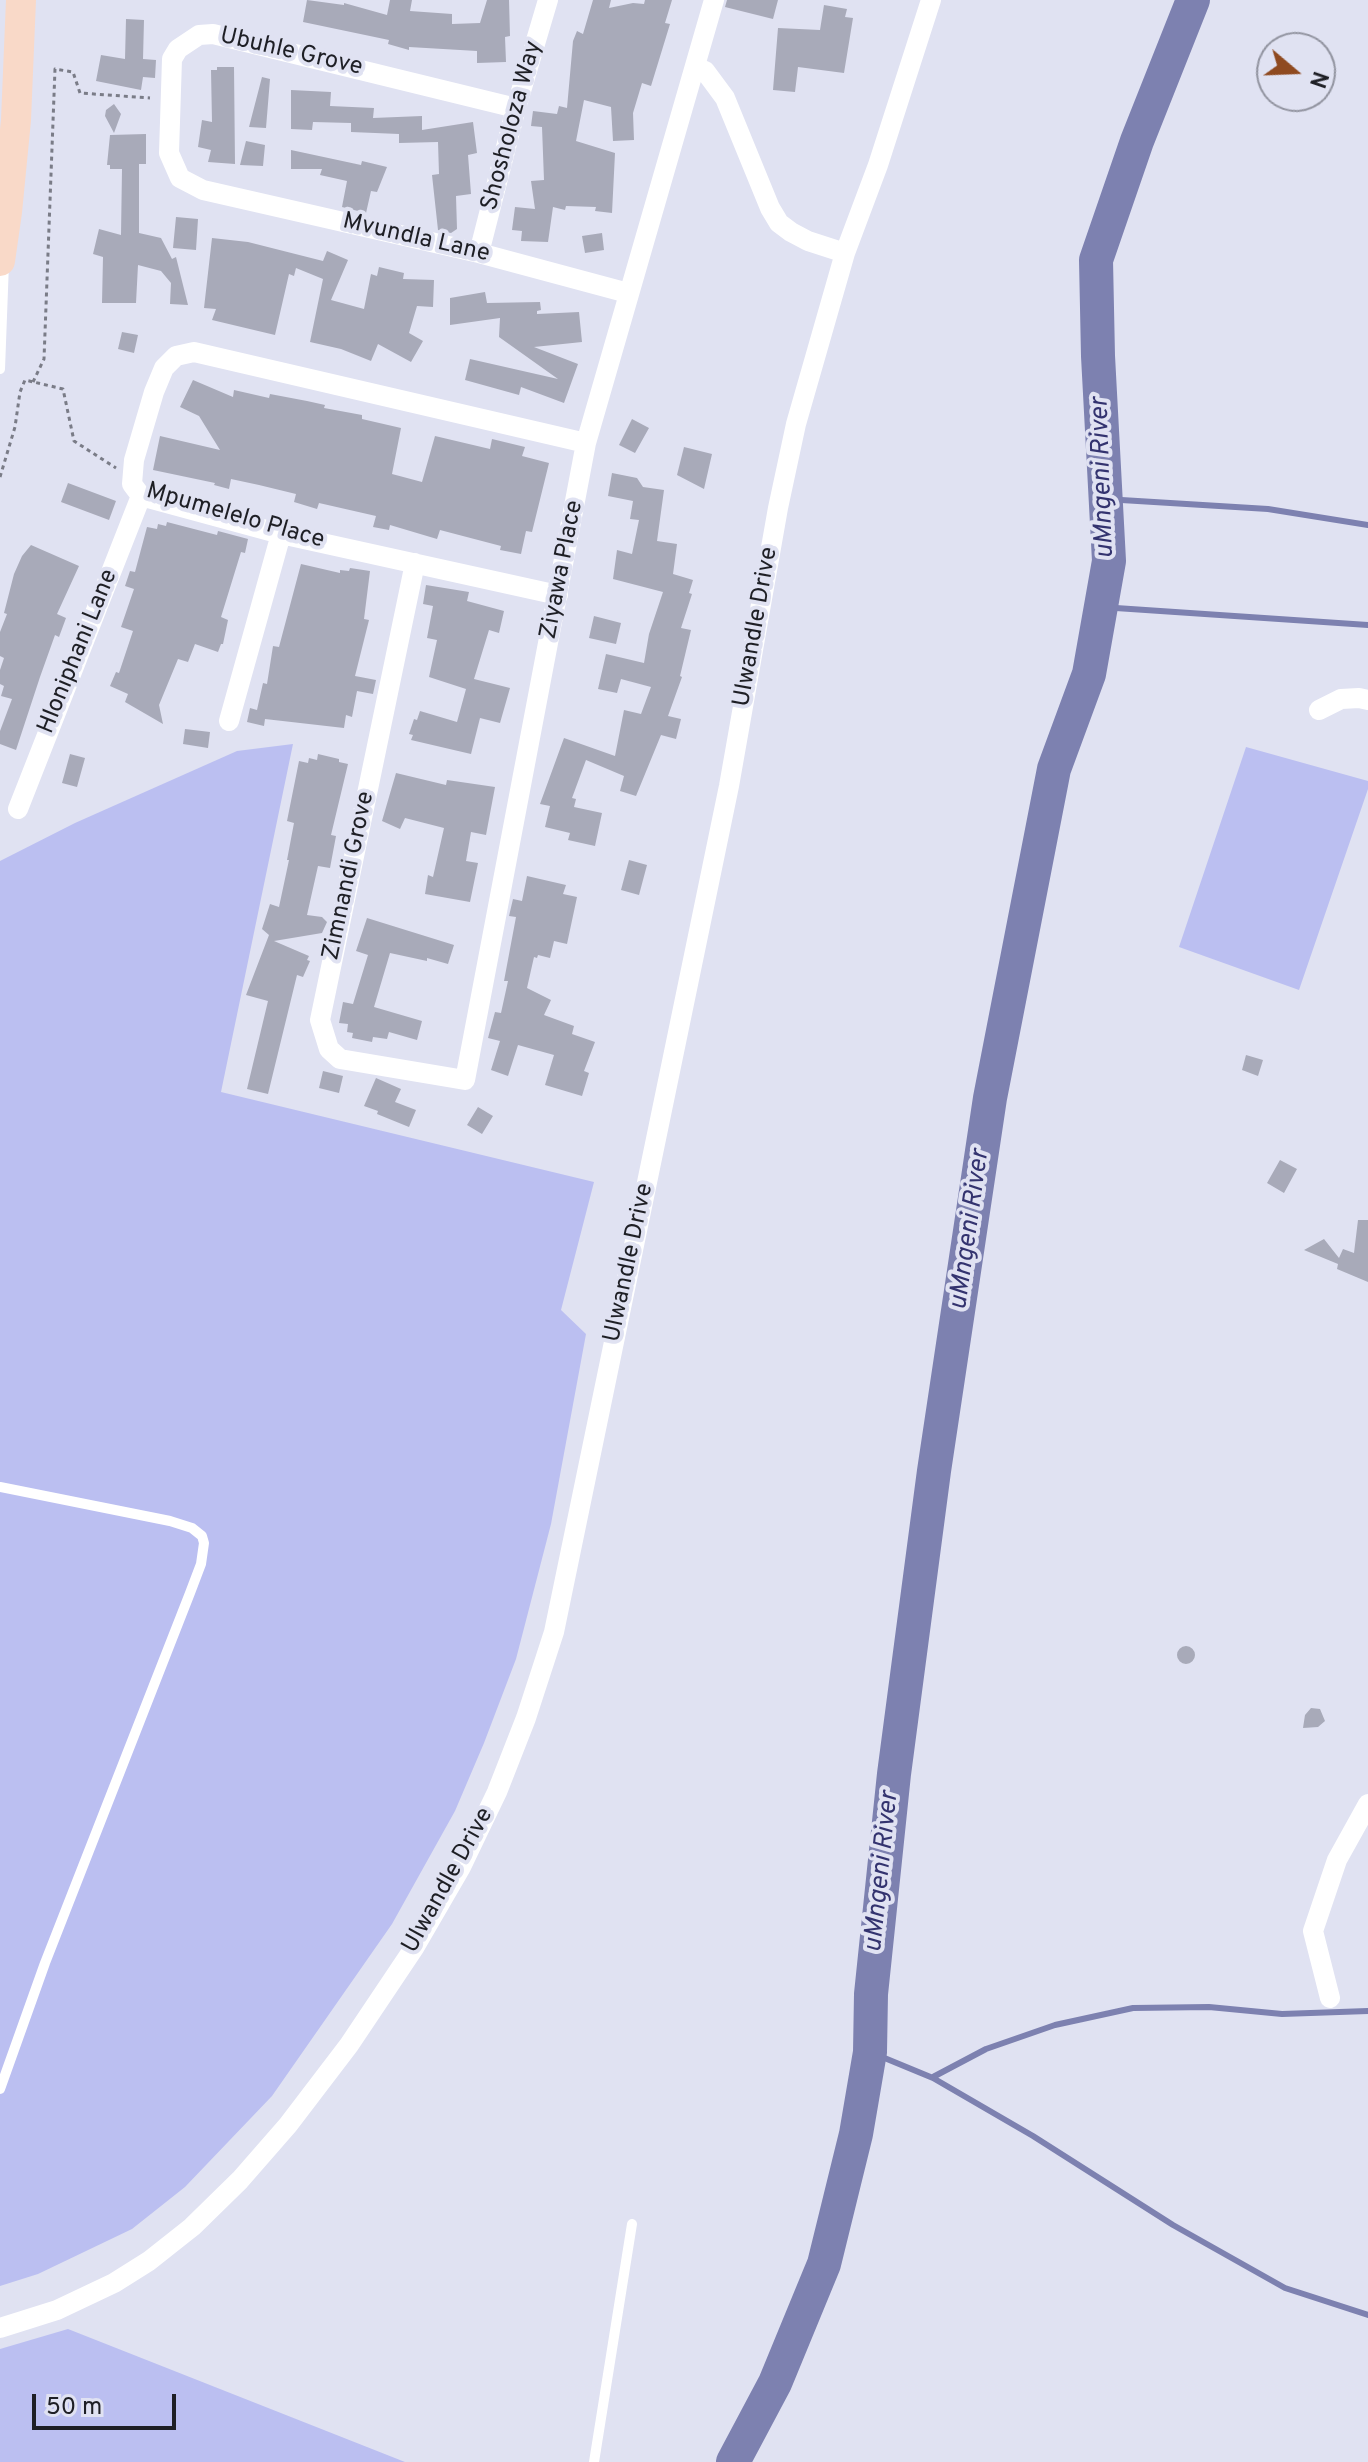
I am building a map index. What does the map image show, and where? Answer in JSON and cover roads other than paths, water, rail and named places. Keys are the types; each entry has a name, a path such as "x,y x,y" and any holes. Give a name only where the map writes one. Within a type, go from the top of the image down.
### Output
{"main road":[{"path":"2,249 16,120 21,0"}],"street":[{"name":"Shosholoza Way","path":"479,253 516,108 548,0"},
{"name":"Ziyawa Place","path":"465,1080 586,443 714,0"},
{"name":"Ulwandle Drive","path":"0,2328 57,2310 114,2283 149,2261 192,2227 240,2180 288,2125 349,2045 414,1948 461,1867 497,1792 526,1718 554,1632 729,786 778,508 796,424 845,253 878,165 931,0"},
{"name":"Ubuhle Grove","path":"203,190 180,178 171,162 172,59 178,49 199,35 213,34 516,108"},
{"path":"695,67 705,71 725,98 779,223 808,241 845,253"},
{"name":"Mvundla Lane","path":"203,190 479,253 628,293"},
{"name":"Mpumelelo Place","path":"558,595 281,534 137,487 134,460 164,368 176,356 194,352 586,443"},
{"name":"Hloniphani Lane","path":"18,809 137,487"},
{"path":"229,721 281,534"},
{"name":"Zimnandi Grove","path":"415,563 320,1020 329,1049 340,1059 465,1080"},
{"path":"1319,710 1341,699 1368,700"},
{"path":"1330,1998 1313,1931 1337,1860 1368,1804"}],"lane":[{"path":"0,369 2,249"},
{"path":"0,1487 170,1521 192,1528 202,1536 204,1543 201,1564 67,1907 0,2089"},
{"path":"594,2462 632,2224"}],"waterway":[{"name":"uMngeni River","path":"733,2462 775,2383 824,2264 856,2134 870,2052 871,1994 894,1774 934,1471 990,1098 1054,769 1089,674 1109,561 1096,260 1137,141 1193,0"},
{"path":"1105,499 1268,509 1368,525"},
{"path":"1101,607 1368,625"},
{"path":"933,2077 986,2049 1055,2025 1133,2008 1209,2007 1282,2014 1368,2011"},
{"path":"870,2052 933,2078 1033,2136 1173,2225 1285,2288 1368,2315"}]}
